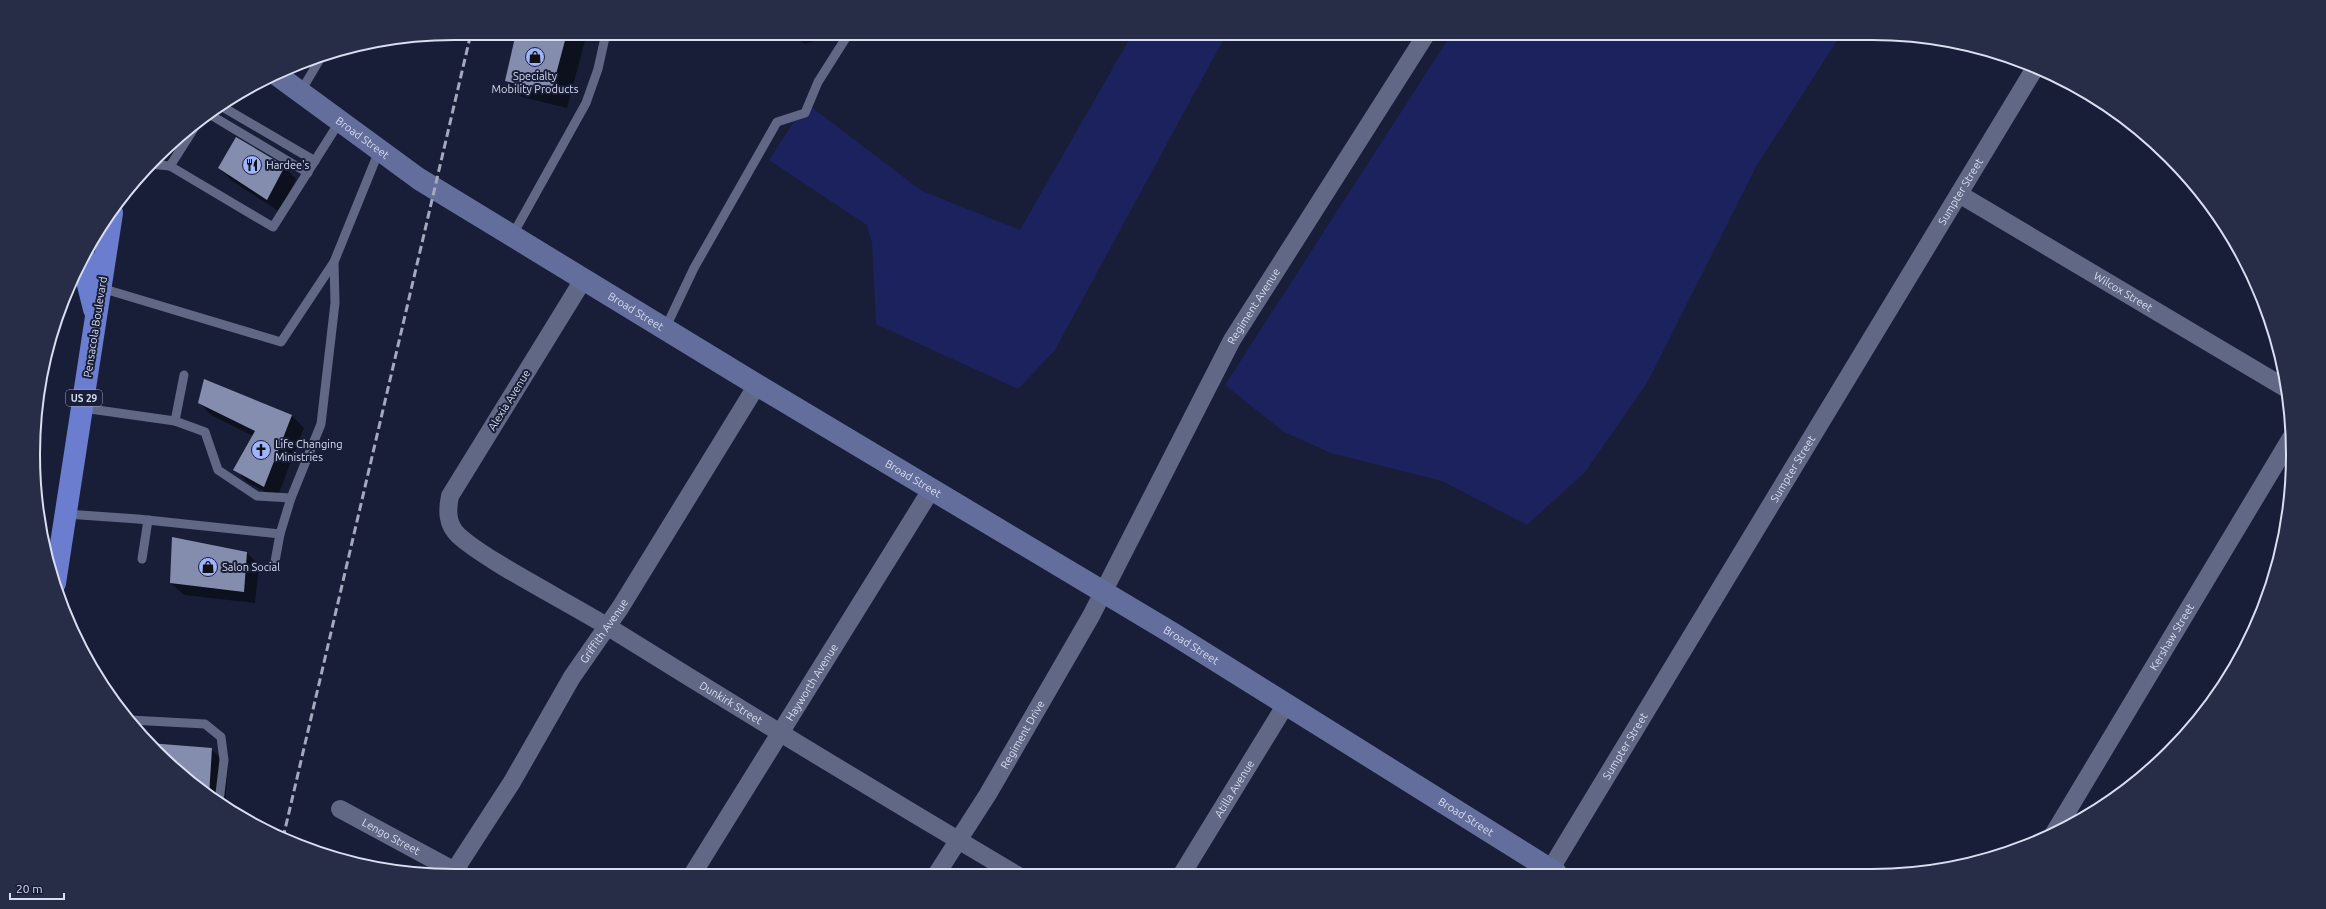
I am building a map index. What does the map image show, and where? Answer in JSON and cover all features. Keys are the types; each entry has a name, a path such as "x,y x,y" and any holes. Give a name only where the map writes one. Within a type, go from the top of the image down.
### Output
{"highway":[{"name":"Pensacola Boulevard","path":"57,571 110,223"},
{"path":"84,269 96,320"}],"street":[{"name":"Regiment Avenue","path":"1103,591 1232,340 1423,40"},
{"name":"Sumpter Street","path":"1555,869 2032,73"},
{"name":"Broad Street","path":"282,78 379,151 419,179 931,490 1103,591 1548,869"},
{"name":"Wilcox Street","path":"1960,194 2279,384"},
{"name":"Alexia Avenue","path":"450,524 448,510 450,496 583,280"},
{"name":"Griffith Avenue","path":"459,869 512,782 572,677 606,626 620,608 757,385"},
{"name":"Kershaw Street","path":"2059,824 2286,447"},
{"name":"Hayworth Avenue","path":"696,869 931,490"},
{"name":"Dunkirk Street","path":"450,524 472,548 606,626 780,734 1007,869"},
{"name":"Regiment Drive","path":"940,869 988,794 1091,616 1103,591"},
{"name":"Atilla Avenue","path":"1185,869 1286,704"},
{"name":"Lengo Street","path":"340,809 447,869"}],"lane":[{"path":"512,236 586,103 598,69 604,40"},
{"path":"665,329 694,268 777,122 805,113 818,82 845,40"},
{"path":"301,92 318,63"},
{"path":"226,109 315,161"},
{"path":"214,117 308,173"},
{"path":"158,165 170,166 273,227 340,121"},
{"path":"170,166 188,137"},
{"path":"101,288 281,342 334,262 379,151"},
{"path":"274,567 280,534 291,498 321,424 335,303 334,262"},
{"path":"175,421 184,375"},
{"path":"82,408 175,421 205,432 218,470 257,496 291,498"},
{"path":"66,514 148,520 280,534"},
{"path":"142,559 148,520"},
{"path":"137,720 205,724 221,737 224,760 220,796"}],"shaded area":[{"path":"1129,40 1223,40 1055,350 1018,389 876,324 872,243 867,225 769,160 806,103 922,191 1020,230"},
{"path":"1447,40 1837,40 1757,165 1647,383 1585,472 1527,525 1442,481 1331,453 1284,432 1225,385"}],"building":[{"name":"Specialty Mobility Products","path":"514,40 565,40 551,93 505,81"},
{"name":"Hardee's","path":"236,137 285,166 267,200 218,168"},
{"name":"Life Changing Ministries","path":"204,379 292,415 264,487 233,470 255,431 198,403"},
{"name":"Salon Social","path":"172,537 247,552 244,592 170,583"},
{"path":"157,744 212,748 209,788 181,766"}],"railway":[{"path":"284,832 469,40"}],"place":[{"name":"Specialty Mobility Products","path":"535,57"},
{"name":"Hardee's","path":"252,165"},
{"name":"Life Changing Ministries","path":"261,450"},
{"name":"Salon Social","path":"208,567"}]}
